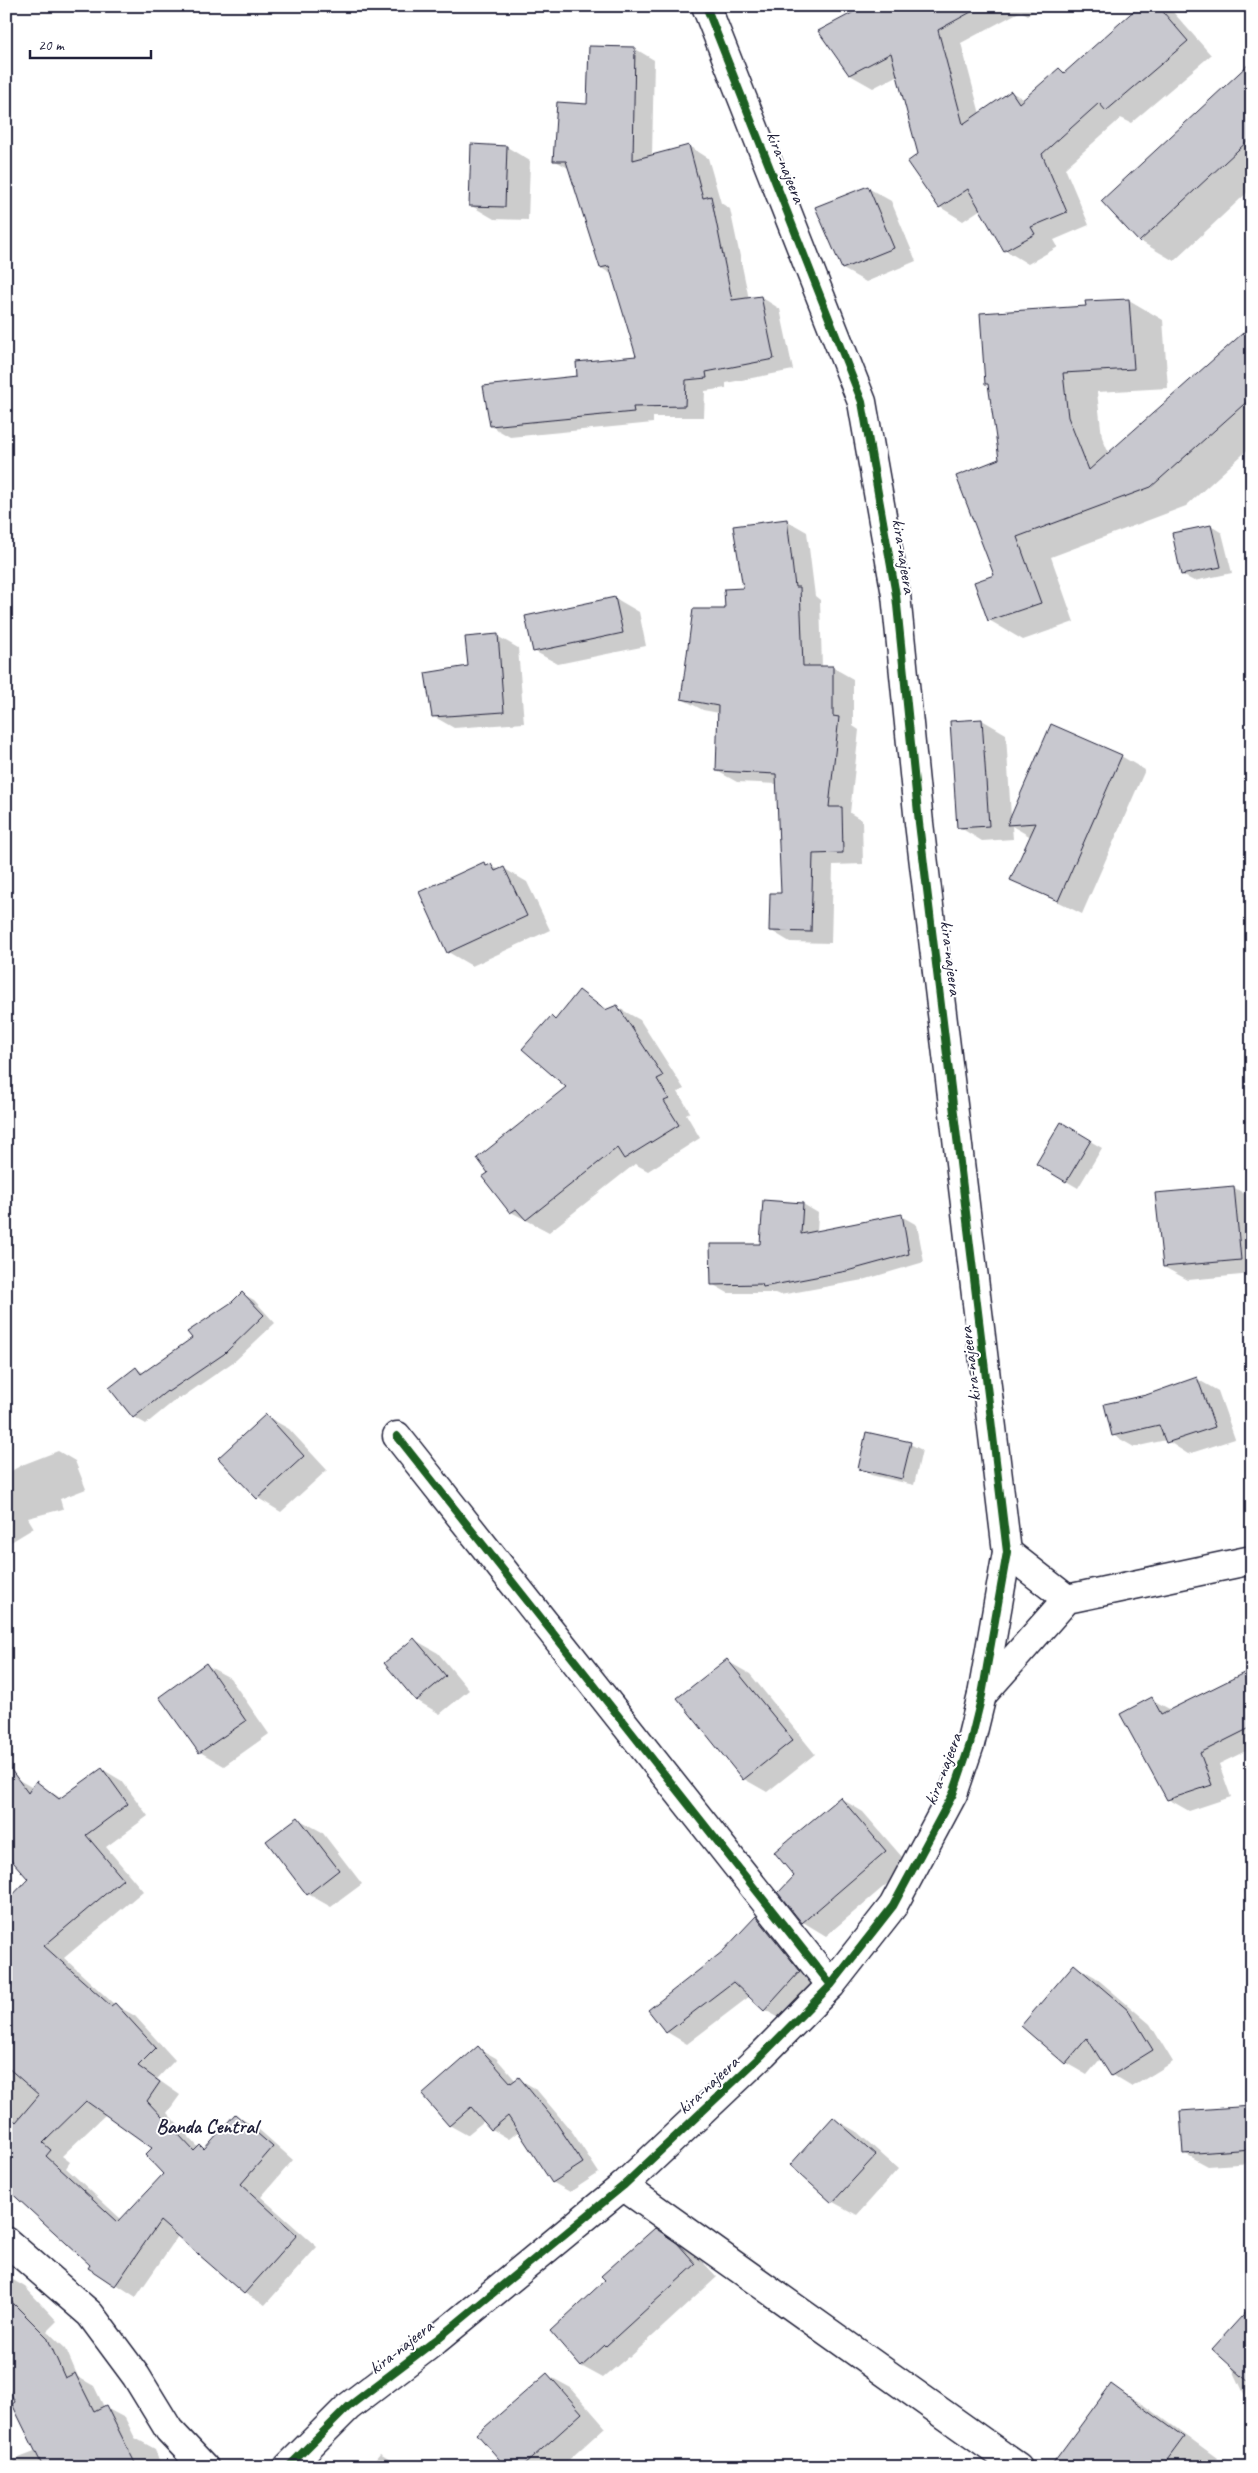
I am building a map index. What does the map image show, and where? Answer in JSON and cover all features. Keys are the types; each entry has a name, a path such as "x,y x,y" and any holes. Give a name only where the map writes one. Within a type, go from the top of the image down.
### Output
{"street":[{"name":"kira-najeera","path":"288,2467 348,2407 436,2340 623,2186 763,2054 831,1985 893,1906 952,1794 970,1744 982,1694 1007,1552 920,833 896,595 862,402 706,6"},
{"path":"397,1436 831,1985"},
{"path":"1007,1552 1067,1599"},
{"path":"982,1694 1067,1599 1252,1560"},
{"path":"623,2186 1018,2467"},
{"path":"6,2241 90,2314 136,2376 169,2430 204,2467"}],"building":[{"path":"865,6 982,6 938,30 963,124 1011,91 1019,103 1059,68 1064,73 1139,6 1158,6 1188,41 1106,111 1099,103 1042,154 1067,212 1031,227 1035,234 1004,251 968,189 939,208 907,162 918,154 891,53 849,75 818,31"},
{"path":"589,46 635,47 633,160 689,145 703,198 711,196 732,300 761,296 774,359 706,372 707,378 686,380 685,406 633,407 634,412 490,426 483,386 577,376 576,362 636,356 609,266 600,268 566,161 553,161 557,102 587,104"},
{"path":"1252,61 1252,137 1139,242 1101,201"},
{"path":"471,144 507,146 505,207 469,206"},
{"path":"868,186 894,248 842,269 815,207"},
{"path":"1129,299 1134,369 1063,373 1068,417 1089,470 1252,325 1252,397 1151,487 1017,537 1041,603 988,621 974,582 994,575 956,476 999,459 988,384 985,384 980,313 1086,306 1085,301"},
{"path":"787,519 795,587 800,587 803,666 833,666 833,716 839,717 829,807 842,807 843,853 813,854 811,932 769,931 770,893 781,893 776,774 716,771 718,706 681,699 693,609 725,609 724,589 743,588 733,526"},
{"path":"1211,525 1221,567 1181,575 1172,533"},
{"path":"615,597 623,633 533,652 525,616"},
{"path":"498,634 504,712 432,717 425,673 468,666 465,637"},
{"path":"982,719 989,826 957,828 950,721"},
{"path":"1051,724 1122,755 1058,901 1010,880 1036,823 1007,825"},
{"path":"484,862 486,866 491,864 495,871 504,867 527,916 447,953 419,892"},
{"path":"579,990 605,1010 617,1005 663,1076 657,1079 669,1099 664,1101 679,1125 624,1159 617,1148 526,1220 516,1209 510,1213 482,1177 488,1173 477,1158 566,1087 522,1049 551,1016 555,1020"},
{"path":"1061,1122 1091,1140 1066,1182 1036,1164"},
{"path":"1234,1186 1241,1260 1163,1267 1155,1193"},
{"path":"763,1200 803,1203 801,1234 902,1214 909,1254 847,1271 763,1287 762,1284 711,1285 710,1244 760,1244"},
{"path":"242,1292 264,1315 224,1354 167,1391 133,1418 109,1388 136,1367 141,1374 192,1338 187,1332 232,1302"},
{"path":"1197,1377 1215,1427 1166,1443 1159,1425 1112,1436 1104,1404 1146,1395"},
{"path":"266,1414 304,1456 257,1499 218,1458"},
{"path":"866,1432 911,1442 902,1479 858,1469"},
{"path":"414,1638 446,1676 416,1701 384,1663"},
{"path":"727,1659 793,1740 743,1780 677,1698"},
{"path":"206,1663 246,1721 199,1753 159,1697"},
{"path":"1252,1669 1252,1727 1200,1753 1212,1785 1167,1800 1120,1714 1152,1697 1161,1714"},
{"path":"6,1763 28,1793 36,1781 59,1799 102,1768 128,1804 86,1835 123,1879 44,1946 111,2006 115,2003 156,2048 138,2066 160,2082 147,2101 194,2151 200,2145 204,2149 235,2114 273,2147 241,2184 297,2235 244,2294 160,2221 115,2286 88,2268 90,2265 6,2188 6,2113 16,2122 39,2095 6,2066 6,1902 28,1879 6,1854","holes":["86,2101 152,2148 145,2155 163,2174 118,2222 46,2156 51,2150 43,2143"]},
{"path":"840,1797 886,1851 802,1923 778,1893 794,1876 774,1852"},
{"path":"298,1817 339,1870 307,1895 266,1841"},
{"path":"756,1916 800,1971 764,2011 733,1982 666,2033 648,2010 722,1952"},
{"path":"1074,1964 1129,2011 1153,2050 1111,2076 1087,2038 1065,2064 1021,2026"},
{"path":"478,2046 511,2083 519,2077 555,2121 583,2163 552,2183 508,2116 491,2130 471,2107 449,2126 422,2095"},
{"path":"1252,2106 1252,2149 1183,2154 1180,2111"},
{"path":"833,2117 876,2155 832,2203 790,2165"},
{"path":"655,2228 677,2243 696,2264 581,2367 550,2331 605,2280 601,2276"},
{"path":"6,2296 47,2337 65,2378 75,2373 94,2411 106,2405 137,2467 43,2467 12,2404 15,2402 6,2384"},
{"path":"1252,2305 1252,2385 1212,2349"},
{"path":"547,2373 582,2413 522,2467 506,2467 477,2434"},
{"path":"1111,2384 1184,2437 1162,2467 1050,2467"}],"cycle path":[{"path":"288,2467 348,2407 436,2340 623,2186 763,2054 831,1985 893,1906 953,1794 970,1744 982,1695 1007,1552 919,823 896,595 862,402 706,6"},
{"path":"397,1436 831,1985"}],"district":[{"name":"Banda Central","path":"207,2126"}]}
